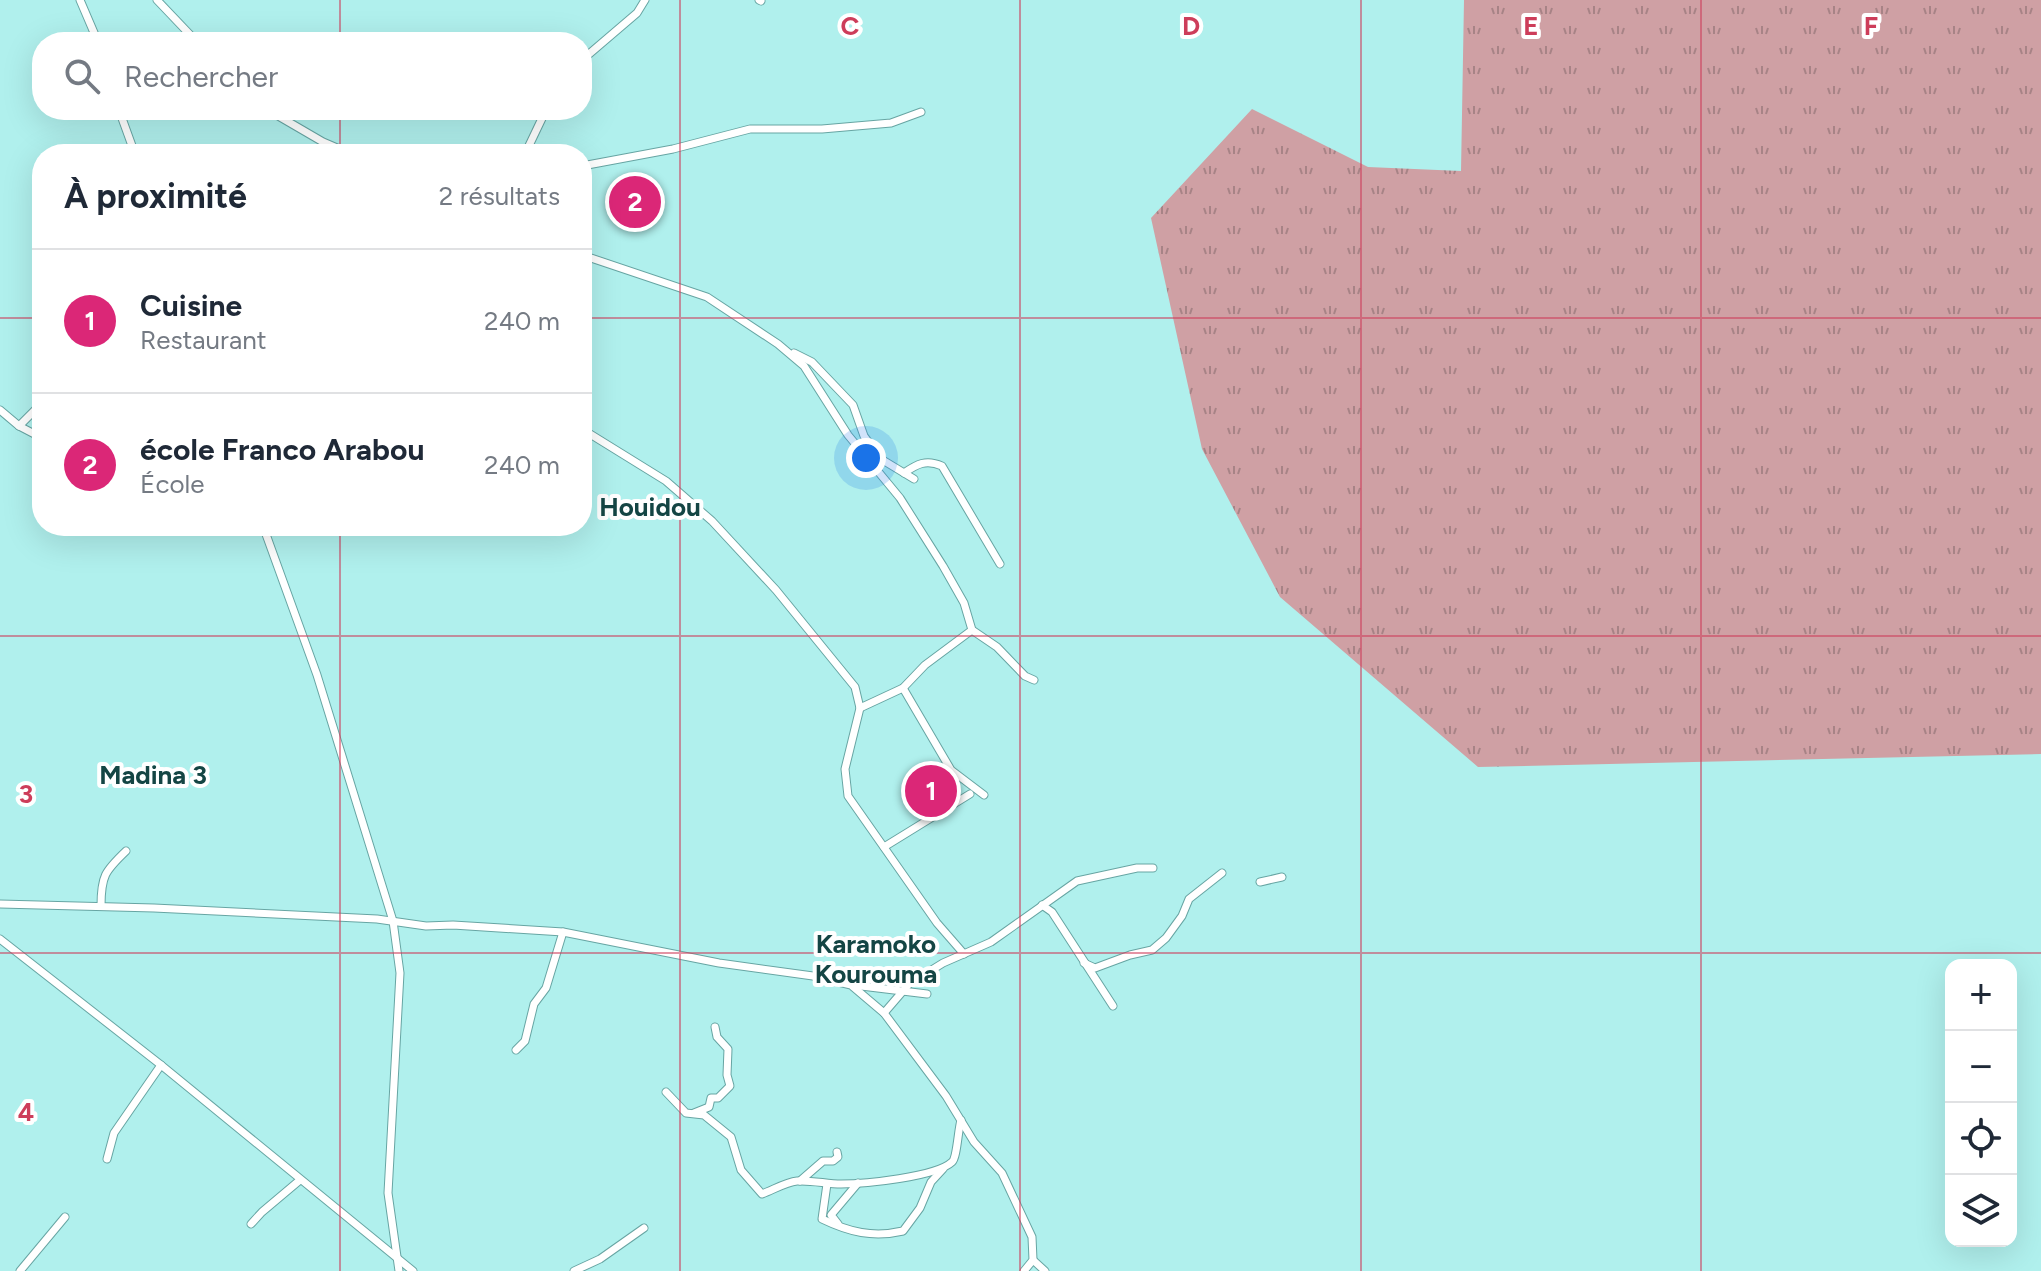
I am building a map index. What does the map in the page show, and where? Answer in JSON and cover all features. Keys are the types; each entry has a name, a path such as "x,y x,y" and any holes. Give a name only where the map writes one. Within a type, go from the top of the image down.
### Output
{"street":[{"path":"80,0 94,32"},
{"path":"157,0 187,32"},
{"path":"592,51 637,13 645,0"},
{"path":"592,164 673,149 750,129 822,129 891,123 921,112"},
{"path":"123,120 131,144"},
{"path":"285,120 328,144"},
{"path":"530,144 541,120"},
{"path":"592,258 707,297 782,347 812,362 853,405 864,436 881,459 914,479"},
{"path":"782,347 810,373 848,435 900,498 964,603 972,630 997,647 1025,676 1034,680"},
{"path":"0,410 32,433"},
{"path":"19,426 32,413"},
{"path":"592,435 666,481 712,521 776,590 855,687 860,708 845,769 848,796 937,923 964,954"},
{"path":"904,473 919,463 934,462 942,466 1000,564"},
{"path":"267,536 317,675 393,921 400,973 388,1193 399,1271"},
{"path":"860,708 903,688 925,665 972,630"},
{"path":"903,688 951,770 984,795"},
{"path":"884,847 970,794"},
{"path":"101,906 101,882 107,870 126,851"},
{"path":"884,1013 909,984 991,942 1077,881 1137,868 1153,868"},
{"path":"1084,963 1095,968 1152,950 1166,938 1182,916 1189,899 1222,873"},
{"path":"1260,882 1282,877"},
{"path":"0,904 101,906 563,932 719,963 927,994"},
{"path":"1042,905 1052,912 1113,1006"},
{"path":"516,1050 525,1041 534,1004 546,988 563,932"},
{"path":"0,939 161,1065 413,1271"},
{"path":"851,985 884,1013 946,1096 974,1142 1002,1173 1032,1237 1033,1260 1024,1271"},
{"path":"694,1113 709,1107 711,1098 718,1098 730,1086 727,1075 728,1049 717,1037 715,1027"},
{"path":"107,1159 114,1133 161,1065"},
{"path":"666,1092 686,1113 704,1115 731,1137 741,1170 762,1194 800,1181 823,1161 833,1161 838,1157 837,1152"},
{"path":"800,1181 858,1183 944,1167 953,1162 957,1154 956,1137 961,1120"},
{"path":"827,1184 822,1219 874,1235 903,1231 920,1208 931,1182 944,1167"},
{"path":"251,1224 300,1180"},
{"path":"840,1227 831,1215 858,1183"},
{"path":"20,1271 65,1217"},
{"path":"574,1271 600,1259 644,1228"},
{"path":"1033,1260 1045,1271"}],"green space":[{"path":"1464,0 2041,0 2041,754 1478,767 1280,597 1202,449 1151,218 1252,109 1368,167 1461,171"}],"place":[{"name":"école Franco Arabou","path":"635,202"},
{"name":"Cuisine","path":"931,791"}],"district":[{"name":"Houidou","path":"650,507"},
{"name":"Madina 3","path":"153,775"},
{"name":"Karamoko Kourouma","path":"876,959"}]}
